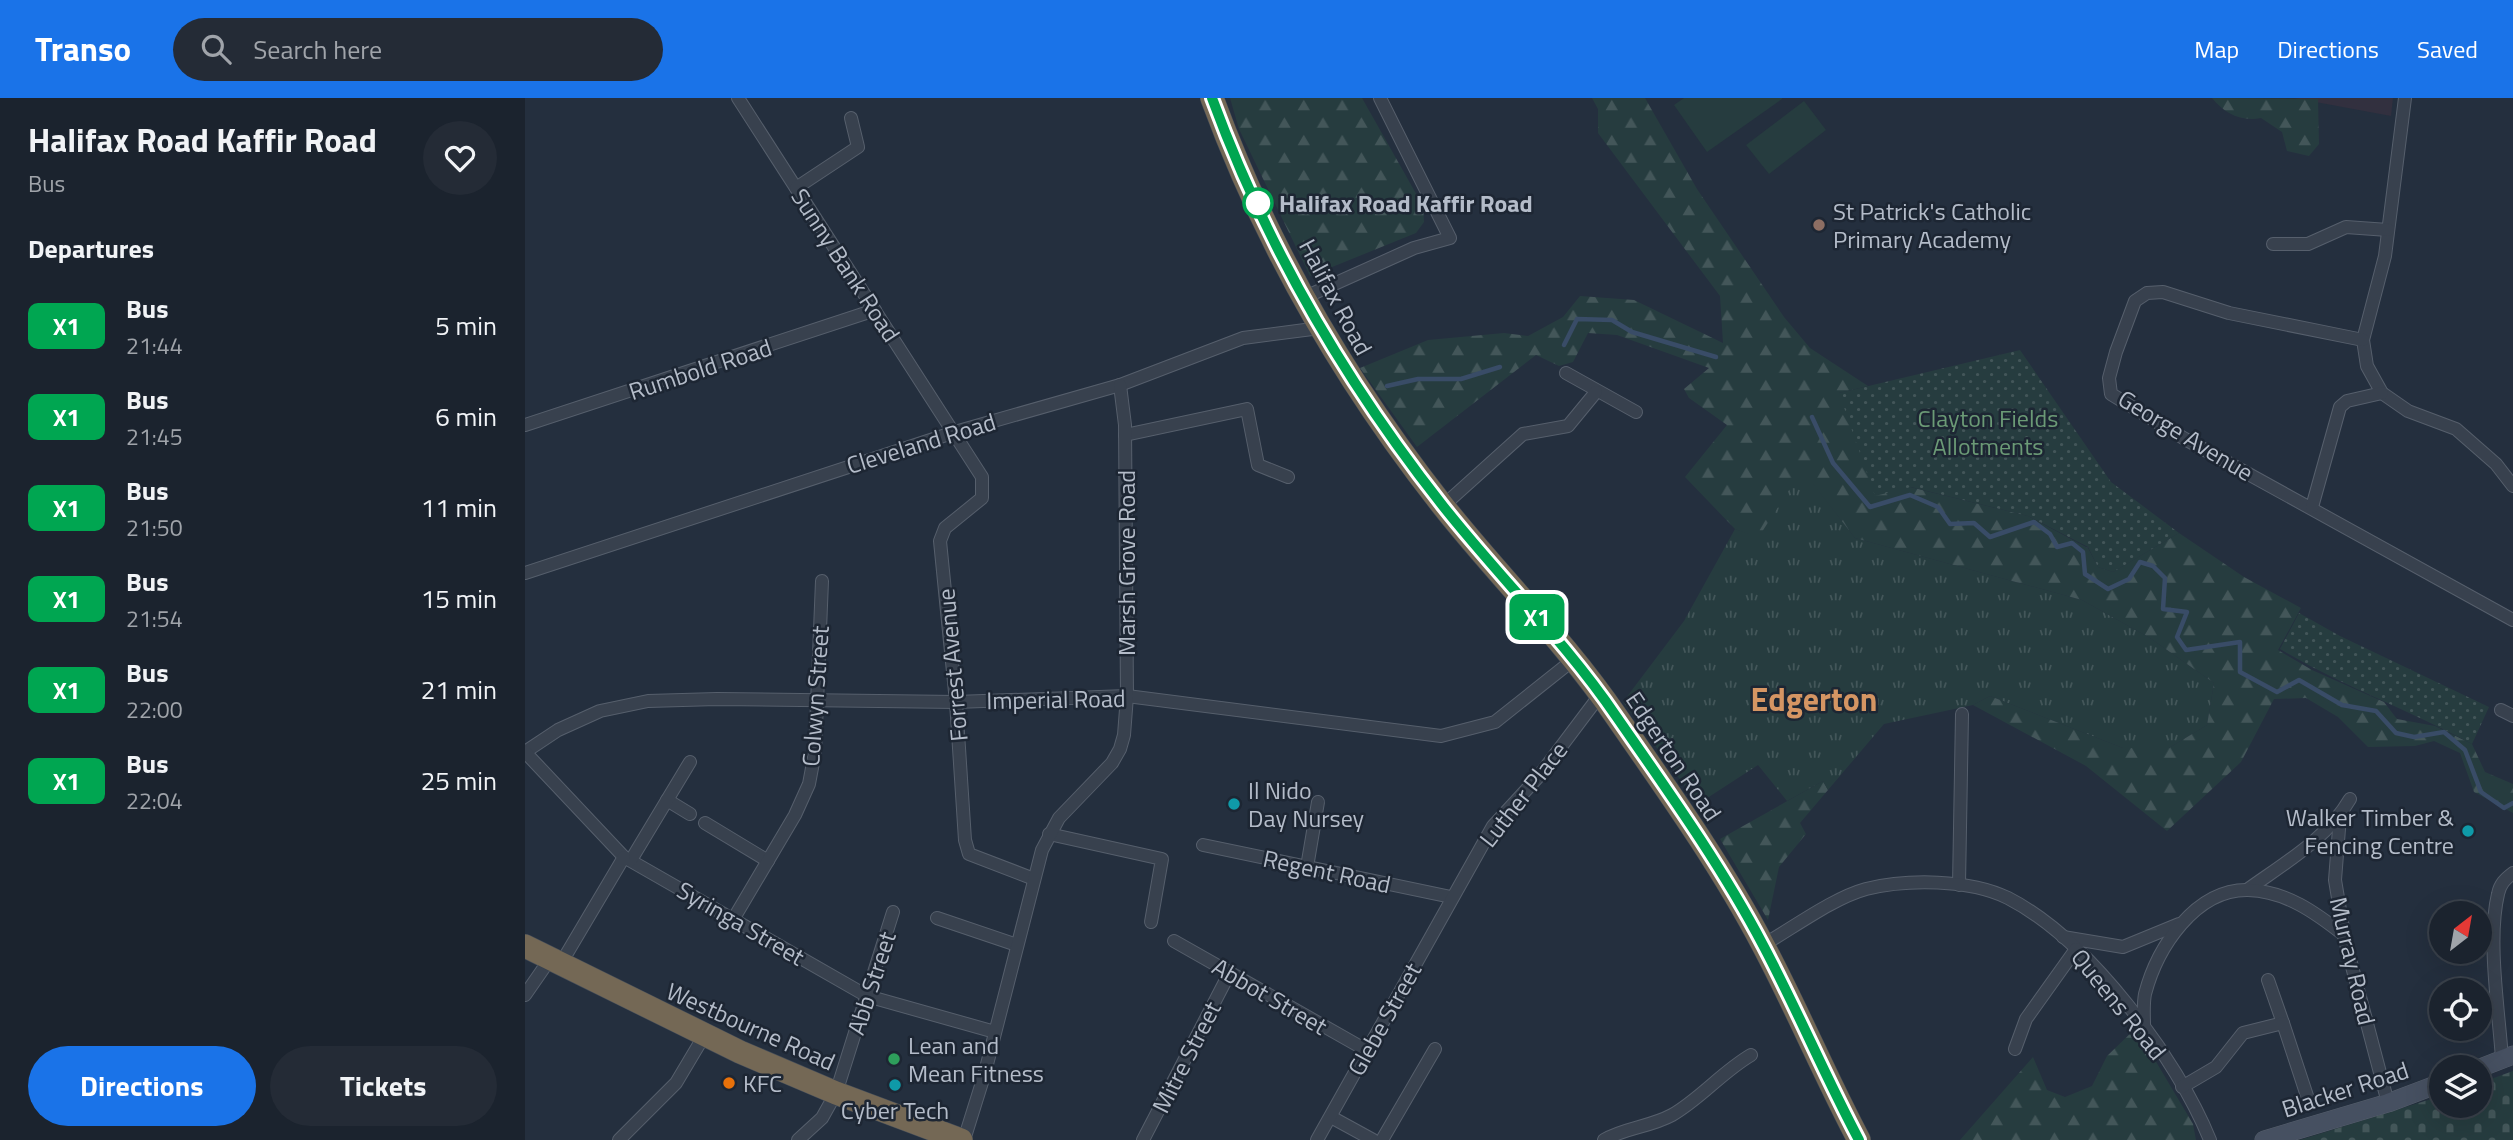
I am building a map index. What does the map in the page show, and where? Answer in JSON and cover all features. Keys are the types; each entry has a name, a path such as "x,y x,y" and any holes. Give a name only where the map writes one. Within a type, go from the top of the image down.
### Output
{"highway":[{"name":"Halifax Road","path":"1212,98 1245,177 1303,298 1346,372 1393,436"},
{"name":"Edgerton Road","path":"1393,436 1443,506 1601,695 1676,800 1763,945 1859,1140"},
{"name":"Westbourne Road","path":"525,946 704,1036 836,1093 956,1139"}],"street":[{"name":"Sunny Bank Road","path":"738,98 955,432"},
{"path":"1303,298 1414,248 1450,238 1380,98"},
{"path":"2405,98 2385,257 2363,340 2367,366 2382,393 2408,411 2456,429 2496,464 2513,486"},
{"path":"796,188 858,148 851,118"},
{"path":"2273,244 2308,244 2346,227 2388,230"},
{"name":"George Avenue","path":"2363,340 2229,313 2163,292 2147,293 2136,301 2116,352 2109,378 2111,394 2185,439 2513,620"},
{"name":"Rumbold Road","path":"525,425 875,310"},
{"name":"Cleveland Road","path":"525,573 955,432 1120,385 1243,338 1320,328"},
{"path":"1566,373 1636,412"},
{"name":"Marsh Grove Road","path":"956,1139 995,1032 1034,879 1049,834 1065,812 1116,756 1125,736 1125,435 1120,385"},
{"path":"1443,506 1523,434 1568,426 1597,392"},
{"path":"2312,507 2340,407 2347,401 2382,393"},
{"path":"1125,435 1247,409 1258,465 1288,477"},
{"name":"Forrest Avenue","path":"955,432 982,477 982,498 946,528 940,541 956,702 966,848 969,854 979,860 1034,879"},
{"name":"Colwyn Street","path":"734,918 795,815 809,784 815,752 822,581"},
{"name":"Imperial Road","path":"525,752 558,730 600,711 648,701 956,702 1127,696 1441,736 1495,722 1573,660"},
{"name":"Luther Place","path":"1451,897 1493,826 1539,776 1601,695"},
{"path":"2501,710 2513,716"},
{"path":"1959,885 1962,714"},
{"name":"Syringa Street","path":"525,752 628,859 867,996 995,1032"},
{"path":"525,995 555,962 628,859 690,762"},
{"path":"2144,1026 2145,995 2156,965 2167,942 2186,920 2209,900 2247,890 2303,849 2340,816 2350,799"},
{"path":"667,800 690,814"},
{"path":"1307,867 1318,802"},
{"name":"Murray Road","path":"2340,816 2335,880 2344,935 2388,1103"},
{"path":"705,823 768,861"},
{"path":"1049,834 1162,859 1151,922"},
{"name":"Regent Road","path":"1203,845 1451,897"},
{"path":"2507,1057 2494,933 2498,895 2503,880 2513,873"},
{"name":"Queens Road","path":"1763,945 1864,890 1917,881 1959,885 2007,897 2076,949 2144,1026 2182,1087 2210,1140"},
{"path":"2247,890 2282,897 2311,909 2344,935"},
{"name":"Glebe Street","path":"1317,1140 1451,897"},
{"name":"Abb Street","path":"798,1140 822,1118 836,1093 893,912"},
{"path":"937,918 1017,945"},
{"path":"2063,937 2123,947 2186,920"},
{"name":"Abbot Street","path":"1174,941 1366,1050"},
{"path":"2015,1049 2026,1019 2076,949"},
{"name":"Mitre Street","path":"1143,1140 1229,974"},
{"path":"2268,981 2309,1102"},
{"path":"2182,1087 2216,1067 2243,1032 2283,1023"},
{"path":"619,1140 676,1083 704,1036"},
{"path":"1382,1140 1435,1049"},
{"path":"1604,1140 1613,1135 1654,1125 1674,1114 1751,1055"},
{"name":"Blacker Road","path":"2264,1140 2388,1103 2429,1088"},
{"path":"1331,1117 1373,1140"}],"shaded area":[{"path":"2294,98 2393,98 2391,116"}],"green space":[{"path":"1230,98 1362,98 1423,206 1424,222 1416,233 1310,276 1239,129"},
{"path":"1592,98 1645,98 1697,189 1784,317 1810,348 1868,386 1839,393 1910,487 2028,516 2088,548 2098,567 2113,572 2179,533 2244,577 2301,608 2278,650 2312,670 2384,702 2397,719 2435,726 2472,744 2485,772 2513,784 2513,813 2474,792 2460,753 2434,741 2415,746 2368,747 2338,717 2306,698 2274,699 2241,762 2167,831 2086,766 1973,705 1990,696 2123,748 2169,748 2207,725 2214,683 2150,638 2082,600 1855,538 1802,470 1758,538 1735,529 1685,477 1727,425 1689,398 1684,389 1709,368 1617,335 1588,333 1573,362 1559,366 1536,355 1417,447 1360,368 1428,340 1504,333 1528,336 1563,317 1580,296 1634,300 1723,343 1720,296 1598,133 1598,109"},
{"path":"1684,98 1782,99 1707,152 1674,105"},
{"path":"2212,98 2318,99 2319,144 2309,156 2287,151 2282,132 2261,118 2247,119 2233,115"},
{"path":"1804,101 1826,130 1769,174 1746,145"},
{"name":"Clayton Fields Allotments","path":"2020,350 2111,482 2179,533 2113,572 2098,567 2088,547 2028,516 1911,487 1875,496 1839,393"},
{"path":"1802,469 1855,538 2082,600 2150,638 2214,683 2207,725 2169,748 2123,748 1990,696 1973,705 1884,724 1828,790 1823,781 1787,801 1758,765 1698,804 1623,702 1684,621 1735,529 1758,537"},
{"path":"2299,613 2340,636 2489,707 2472,744 2327,675 2280,649"},
{"path":"1823,781 1828,790 1800,823 1806,834 1779,867 1768,920 1720,839"},
{"path":"2136,1028 2193,1124 2196,1140 1960,1140 2033,1057 2047,1090 2065,1097 2092,1086 2107,1056"},
{"path":"2513,1071 2513,1140 2300,1140 2429,1100 2429,1118 2492,1118 2492,1079"}],"waterway":[{"path":"1564,345 1577,319 1612,320 1632,332 1716,357"},
{"path":"1387,386 1418,379 1461,379 1500,367"},
{"path":"1812,417 1833,463 1870,507 1910,495 1938,507 1950,524 1974,523 1990,537 2034,522 2050,534 2057,547 2072,543 2083,552 2085,574 2108,589 2129,579 2140,562 2153,566 2165,578 2163,609 2187,612 2177,637 2186,650 2240,642 2240,672 2277,692 2299,680 2342,705 2376,711 2396,733 2414,737 2444,732 2465,750 2481,792 2504,808 2513,803"}],"bus line":[{"name":"X1","path":"1212,98 1245,177 1303,298 1346,372 1443,506 1573,660 1676,800 1763,945 1859,1140"}],"place":[{"name":"Halifax Road Kaffir Road","path":"1258,203"},
{"name":"St Patrick's Catholic Primary Academy","path":"1819,225"},
{"name":"Il Nido Day Nursey","path":"1234,804"},
{"name":"Walker Timber & Fencing Centre","path":"2468,831"},
{"name":"Lean and Mean Fitness","path":"894,1059"},
{"name":"KFC","path":"729,1083"},
{"name":"Cyber Tech","path":"895,1085"}],"district":[{"name":"Edgerton","path":"1814,699"}]}
